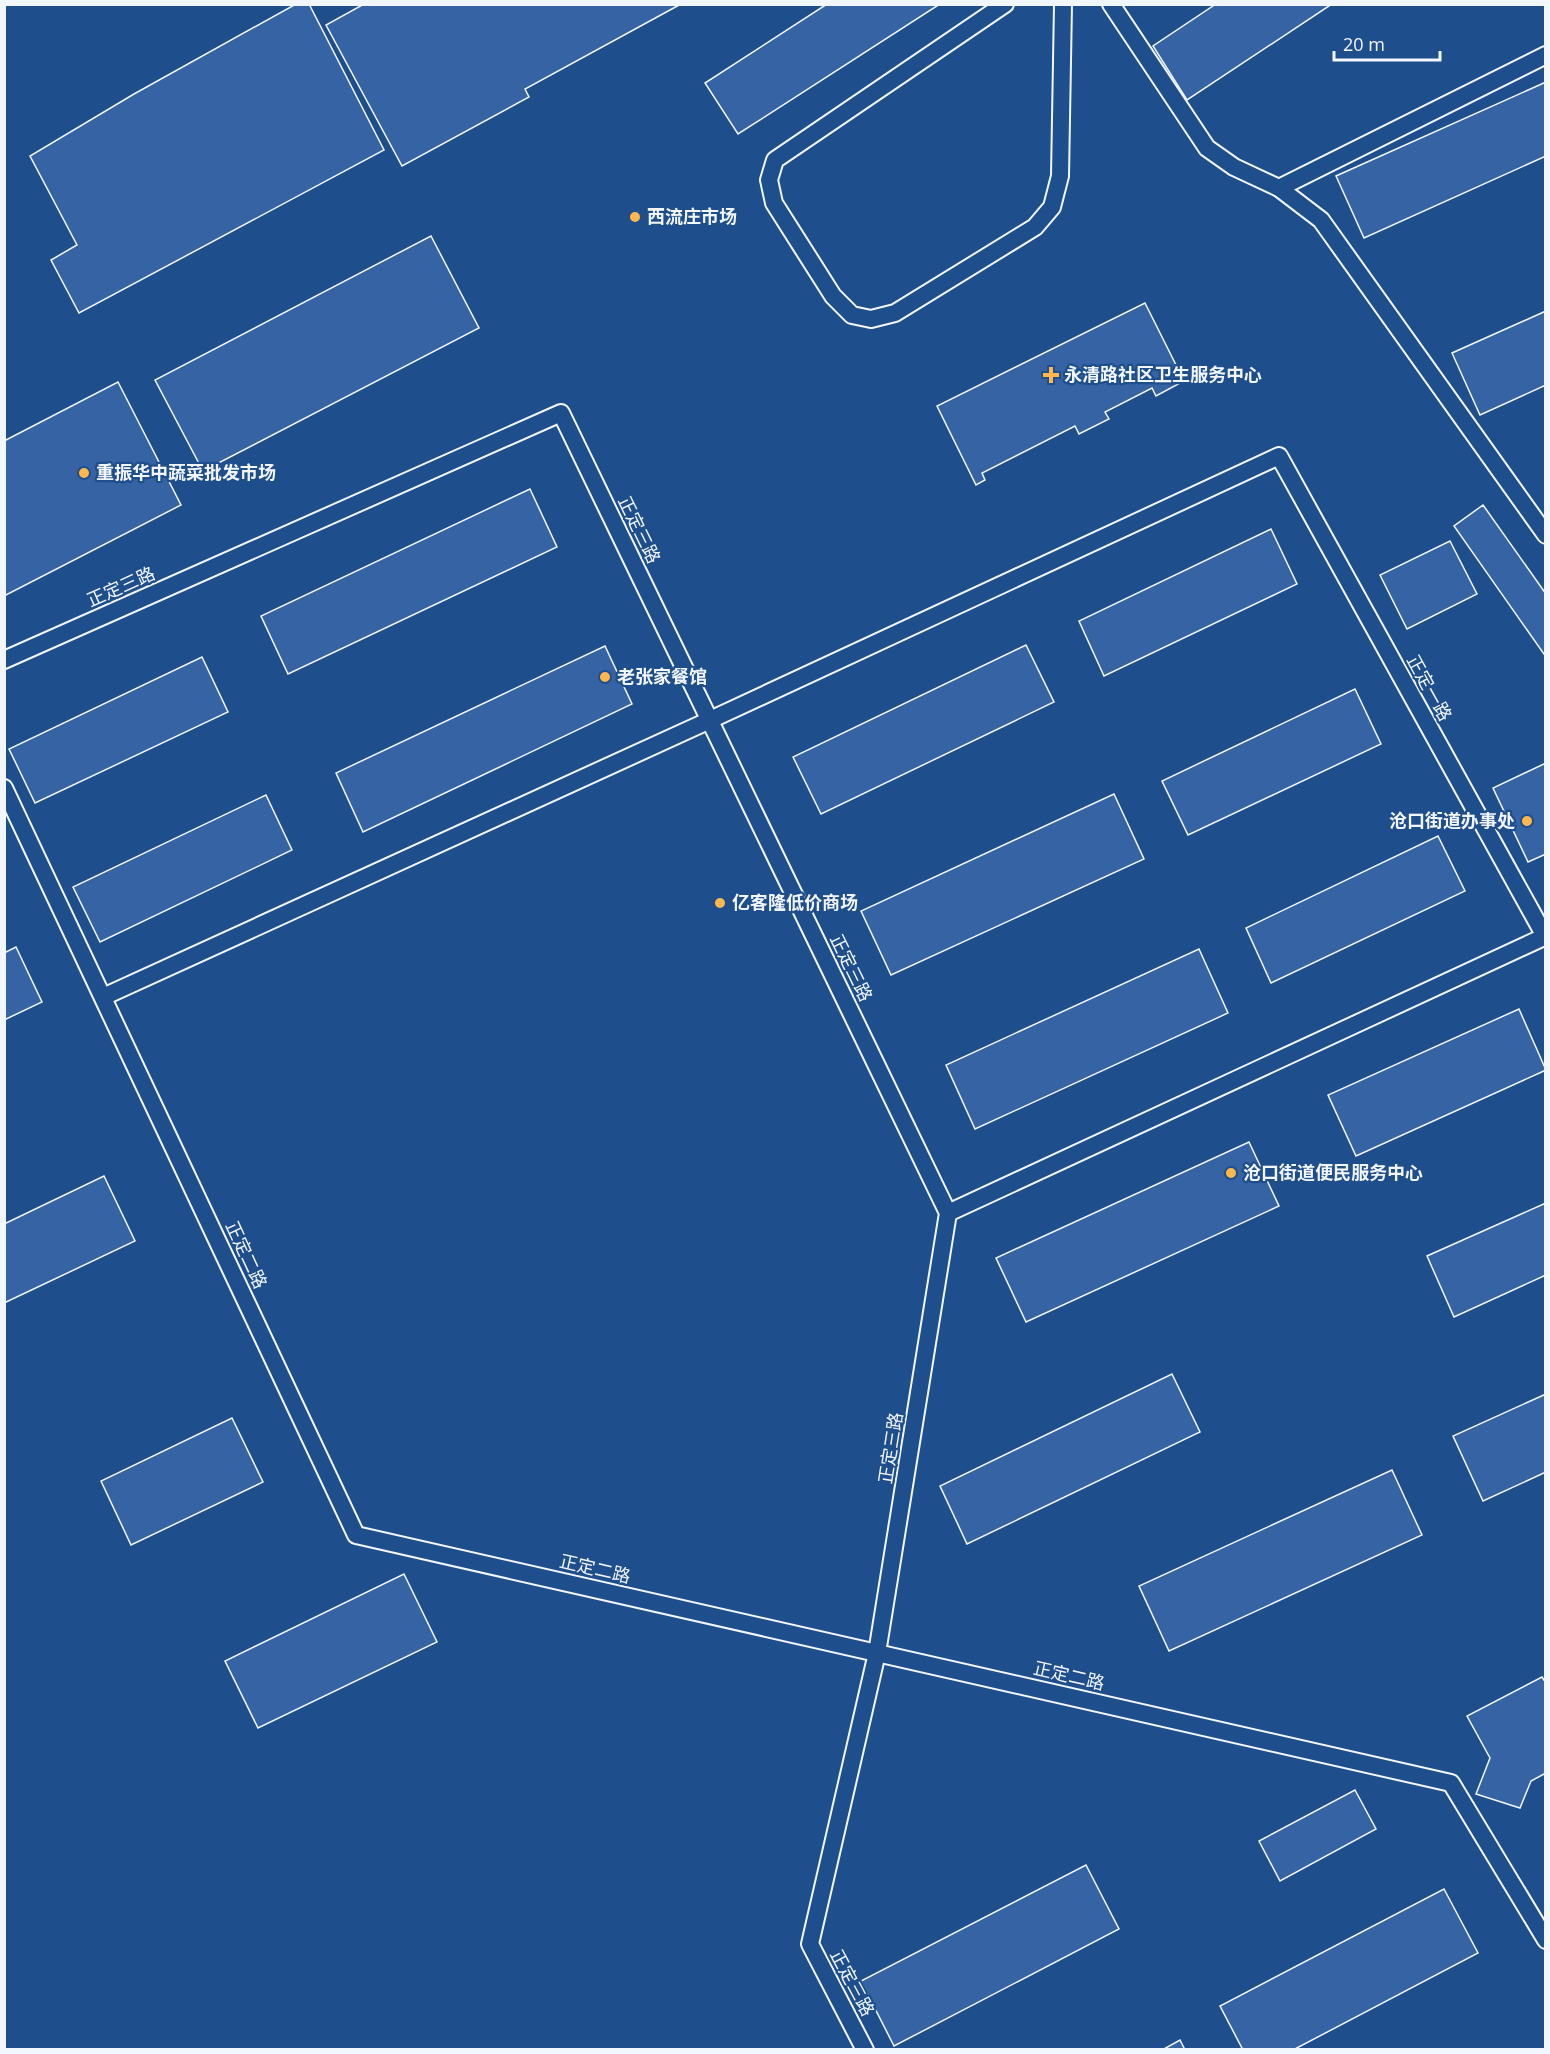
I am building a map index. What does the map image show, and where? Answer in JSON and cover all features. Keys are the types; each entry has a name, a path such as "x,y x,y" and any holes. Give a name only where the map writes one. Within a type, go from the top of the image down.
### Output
{"lane":[{"path":"1005,4 775,160 769,180 774,203 833,296 852,315 871,319 895,314 1035,226 1052,207 1060,176 1063,4"},
{"path":"1110,4 1207,148 1234,167 1279,188 1321,220 1545,535"},
{"path":"1279,188 1545,55"},
{"name":"正定三路","path":"4,660 561,413 948,1213 877,1653 810,1944 865,2049"},
{"name":"正定一路","path":"710,720 1279,456 1545,937"},
{"path":"103,997 710,720"},
{"name":"正定二路","path":"4,788 356,1534 1451,1783 1545,1940"},
{"path":"948,1213 1545,937"}],"building":[{"path":"296,4 309,4 384,150 79,313 51,260 77,245 30,156 134,94"},
{"path":"364,4 681,4 525,89 529,97 402,166 326,25"},
{"path":"827,4 940,4 738,134 705,83"},
{"path":"1216,4 1332,4 1187,100 1153,46"},
{"path":"1546,82 1546,156 1364,238 1336,176"},
{"path":"431,236 479,328 203,471 155,380"},
{"path":"1145,303 1184,381 1156,396 1152,388 1105,412 1109,419 1079,434 1075,426 982,473 985,480 976,485 937,406"},
{"path":"1546,311 1546,385 1480,415 1452,353"},
{"name":"重振华中蔬菜批发市场","path":"118,382 181,505 4,596 4,441"},
{"path":"530,489 557,547 288,674 261,616"},
{"path":"1483,505 1546,594 1546,657 1454,526"},
{"path":"1271,529 1297,584 1104,676 1079,621"},
{"path":"1450,541 1477,594 1407,629 1380,575"},
{"path":"1026,645 1054,702 821,814 793,757"},
{"path":"605,646 632,704 363,832 336,773"},
{"path":"202,657 228,712 35,803 9,749"},
{"path":"1355,689 1381,744 1188,835 1162,781"},
{"name":"沧口街道办事处","path":"1546,763 1546,854 1528,862 1493,788"},
{"path":"1114,794 1144,859 891,975 861,911"},
{"path":"266,795 292,850 100,942 73,887"},
{"path":"1438,836 1465,891 1271,983 1246,928"},
{"path":"16,947 42,1002 4,1020 4,953"},
{"path":"1199,949 1228,1013 975,1129 946,1065"},
{"path":"1519,1009 1546,1070 1356,1156 1328,1095"},
{"path":"1249,1142 1279,1206 1026,1322 996,1258"},
{"path":"104,1176 135,1241 4,1303 4,1224"},
{"path":"1546,1203 1546,1275 1454,1317 1427,1256"},
{"path":"1172,1374 1200,1432 967,1544 940,1486"},
{"path":"1546,1394 1546,1472 1483,1501 1453,1436"},
{"path":"232,1418 263,1482 131,1545 101,1481"},
{"path":"1392,1470 1422,1535 1169,1651 1139,1586"},
{"path":"404,1574 437,1642 258,1728 225,1661"},
{"path":"1542,1677 1546,1683 1546,1773 1531,1781 1520,1808 1476,1794 1490,1758 1467,1716"},
{"path":"1355,1790 1376,1829 1280,1881 1259,1841"},
{"path":"1086,1865 1119,1929 894,2046 861,1981"},
{"path":"1444,1889 1478,1953 1293,2050 1243,2050 1220,2006"},
{"path":"1180,2040 1185,2050 1162,2050"}],"place":[{"name":"西流庄市场","path":"635,217"},
{"name":"永清路社区卫生服务中心","path":"1051,375"},
{"name":"重振华中蔬菜批发市场","path":"84,473"},
{"name":"老张家餐馆","path":"605,677"},
{"name":"沧口街道办事处","path":"1527,821"},
{"name":"亿客隆低价商场","path":"720,903"},
{"name":"沧口街道便民服务中心","path":"1231,1173"}]}
